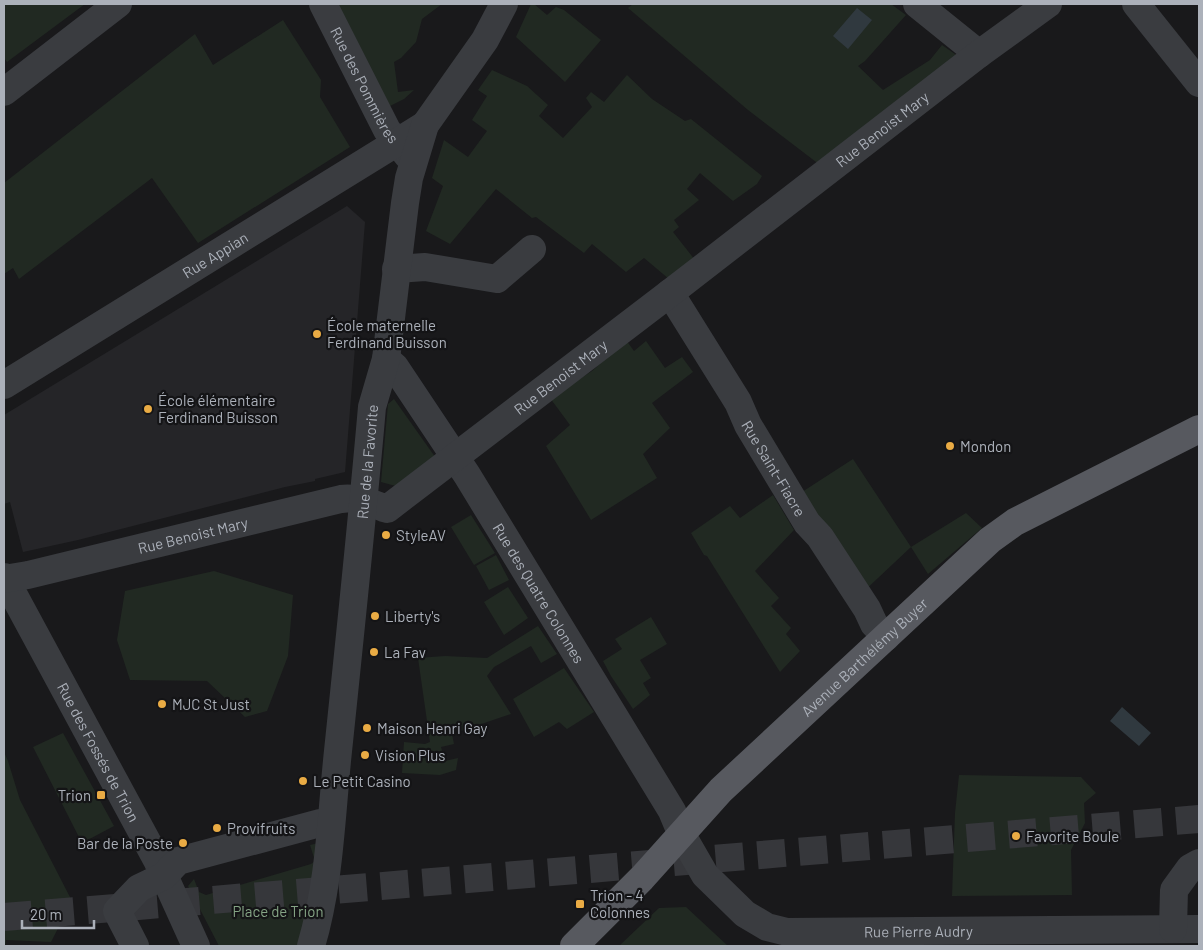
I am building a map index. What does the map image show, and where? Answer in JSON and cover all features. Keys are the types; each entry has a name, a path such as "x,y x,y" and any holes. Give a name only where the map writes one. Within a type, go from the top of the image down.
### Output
{"main road":[{"name":"Avenue Barthélémy Buyer","path":"574,946 682,835 721,790 990,540 1014,522 1199,429"}],"street":[{"path":"4,92 118,4"},
{"name":"Rue des Pommières","path":"323,4 387,130 406,153"},
{"name":"Rue Appian","path":"4,385 406,153 485,40 504,4"},
{"path":"916,4 980,54"},
{"name":"Rue Benoist Mary","path":"4,578 341,499 363,500 387,510 980,54 1048,4"},
{"path":"1136,4 1199,83"},
{"name":"Rue de la Favorite","path":"311,946 320,917 327,879 372,407 386,359 404,203 406,153"},
{"path":"396,269 425,267 497,279 532,249"},
{"name":"Rue Saint-Fiacre","path":"670,293 738,402 748,425 807,523 820,538 867,609 874,624 886,637"},
{"name":"Rue des Quatre Colonnes","path":"386,359 395,367 456,457 672,811 682,835"},
{"name":"Rue des Fossés de Trion","path":"4,578 119,788 164,876 190,941"},
{"path":"134,946 116,911 139,888 164,876 178,860 320,822 332,823"},
{"name":"Rue Pierre Audry","path":"682,835 704,875 745,914 767,927 787,932 1186,929"},
{"path":"1186,929 1174,890 1190,868 1199,862"}],"shaded area":[{"path":"857,8 872,20 848,49 833,36"},
{"name":"École élémentaire Ferdinand Buisson","path":"347,206 365,222 345,472 78,540 23,552 10,502 4,504 4,415"},
{"path":"1122,707 1151,733 1139,746 1110,721"}],"green space":[{"path":"4,4 85,4 7,62 4,58"},
{"path":"323,4 442,4 422,19 416,42 401,58 394,62 398,92 414,90 404,99 386,108"},
{"path":"531,4 534,4 547,15 556,7 564,10 601,40 565,82 516,37"},
{"path":"633,4 891,4 906,15 865,61 858,66 883,90 930,60 942,45 962,59 820,165 748,110 628,8"},
{"path":"283,20 321,80 320,97 350,147 198,243 152,178 19,279 13,268 4,274 4,183 195,34 213,65"},
{"path":"492,70 527,86 548,105 539,116 563,138 592,107 586,98 591,92 604,102 627,75 652,99 685,121 691,119 762,176 757,184 733,201 700,173 687,189 699,200 674,220 679,227 673,232 695,260 669,279 644,258 626,272 592,244 584,253 536,217 532,218 496,189 450,244 426,231 443,186 432,178 444,140 468,157 487,131 472,120 487,96 478,90"},
{"path":"626,340 634,351 646,341 665,368 682,357 693,372 652,403 670,428 643,454 657,478 591,520 546,446 570,425 550,398 592,371"},
{"path":"394,399 438,461 403,488 381,482 388,404"},
{"path":"853,459 911,547 861,594 802,492"},
{"path":"773,495 794,530 755,571 779,598 771,606 791,628 786,634 800,651 780,672 691,533 730,506 740,518"},
{"path":"966,513 982,528 928,574 911,547"},
{"path":"471,515 495,553 474,565 451,527"},
{"path":"496,555 509,580 489,590 476,566"},
{"path":"214,571 293,595 288,656 267,711 245,717 207,681 130,680 117,640 125,591"},
{"path":"508,587 528,618 504,635 484,602"},
{"path":"651,617 667,644 640,660 651,678 643,683 650,695 633,709 603,661 622,649 615,639"},
{"path":"538,626 557,654 541,663 531,646 494,667 487,676 511,714 452,734 454,744 441,747 445,761 458,758 456,770 440,775 402,773 404,742 425,744 430,742 418,658 445,656 487,658"},
{"path":"564,668 594,712 567,729 559,722 534,737 513,699"},
{"path":"63,733 114,826 82,843 33,747"},
{"path":"4,752 20,800 72,901 51,942 6,940 4,946"},
{"name":"Favorite Boule","path":"959,775 1081,777 1096,793 1084,803 1085,823 1071,850 1072,895 952,896 955,813"},
{"name":"Place de Trion","path":"319,843 303,946 219,946 188,886 194,879 199,892 206,895 311,864 315,861 310,845"},
{"path":"686,907 728,946 619,946 659,908"}],"tunnel":[{"path":"4,917 1199,819"}],"place":[{"name":"École maternelle Ferdinand Buisson","path":"317,334"},
{"name":"École élémentaire Ferdinand Buisson","path":"148,409"},
{"name":"Mondon","path":"950,446"},
{"name":"StyleAV","path":"386,535"},
{"name":"Liberty's","path":"375,616"},
{"name":"La Fav","path":"374,652"},
{"name":"MJC St Just","path":"162,704"},
{"name":"Maison Henri Gay","path":"367,728"},
{"name":"Vision Plus","path":"365,755"},
{"name":"Le Petit Casino","path":"303,781"},
{"name":"Trion","path":"101,795"},
{"name":"Provifruits","path":"217,828"},
{"name":"Favorite Boule","path":"1016,836"},
{"name":"Bar de la Poste","path":"183,843"},
{"name":"Trion - 4 Colonnes","path":"580,904"}]}
